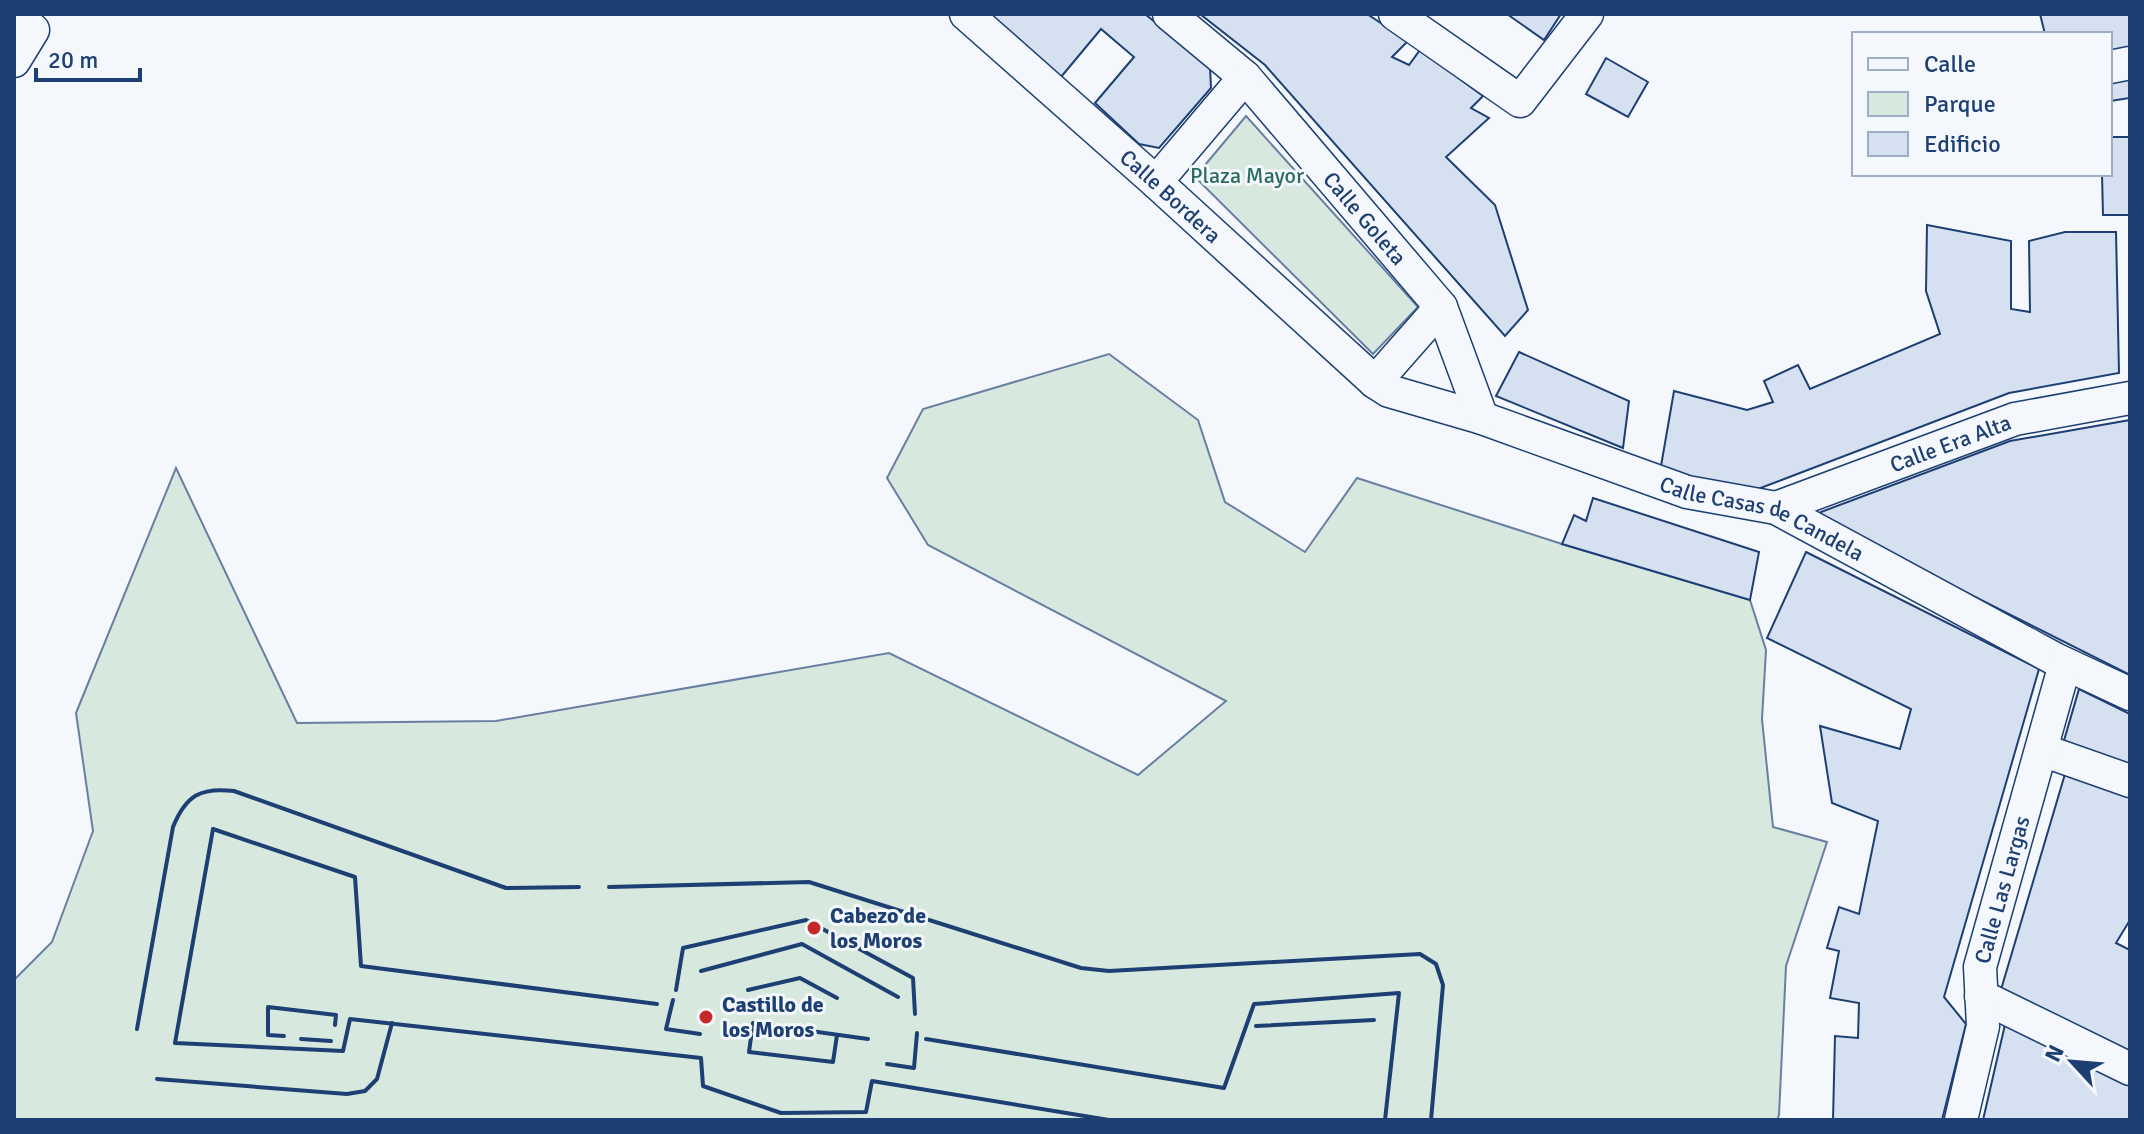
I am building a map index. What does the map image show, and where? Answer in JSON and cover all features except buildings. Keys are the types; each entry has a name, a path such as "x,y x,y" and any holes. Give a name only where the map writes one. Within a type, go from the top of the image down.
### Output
{"street":[{"name":"Calle Bordera","path":"966,14 1375,382"},
{"name":"Calle Goleta","path":"1169,14 1245,77 1441,307 1482,418"},
{"path":"1395,14 1520,101 1587,14"},
{"path":"14,16 33,30 14,61"},
{"path":"1156,182 1245,77"},
{"path":"1375,382 1441,307"},
{"name":"Calle Casas de Candela","path":"1375,382 1389,391 1482,418 1687,492 1776,508 2065,664 2130,694"},
{"name":"Calle Era Alta","path":"1776,508 2015,419 2130,398"},
{"name":"Calle Las Largas","path":"1961,1120 1983,1026 1980,967 2065,664"},
{"path":"2042,750 2130,781"},
{"path":"1981,996 2130,1069"}],"green space":[{"name":"Plaza Mayor","path":"1246,116 1418,307 1373,354 1195,177"},
{"path":"1109,354 1198,420 1225,502 1305,552 1357,478 1750,600 1766,650 1762,719 1773,827 1827,842 1786,966 1777,1120 14,1120 14,980 52,942 93,831 76,713 176,468 297,723 496,721 889,653 1138,775 1226,701 928,545 887,478 923,409"}],"wall":[{"path":"137,1029 173,827 189,800 204,792 234,791 506,888 579,887"},
{"path":"657,1004 361,966 355,877 213,829 175,1043 343,1051 350,1019 701,1058 703,1086 781,1113 866,1112 872,1081 1109,1120"},
{"path":"609,887 809,882 1081,968 1109,971 1420,954 1436,964 1443,985 1431,1120"},
{"path":"676,990 683,948 806,920 913,978 915,1014"},
{"path":"701,971 802,944 898,997"},
{"path":"748,990 800,978 837,998"},
{"path":"926,1039 1224,1088 1254,1004 1399,993 1385,1120"},
{"path":"673,1000 666,1029 700,1034"},
{"path":"284,1036 268,1035 268,1007 336,1015 335,1025"},
{"path":"1256,1026 1374,1020"},
{"path":"157,1079 347,1094 365,1091 377,1079 392,1023"},
{"path":"837,1035 833,1062 749,1052 753,1023 868,1039"},
{"path":"887,1064 914,1068 917,1033"},
{"path":"301,1039 331,1041"}],"place":[{"name":"Cabezo de los Moros","path":"814,928"},
{"name":"Castillo de los Moros","path":"706,1017"}]}
